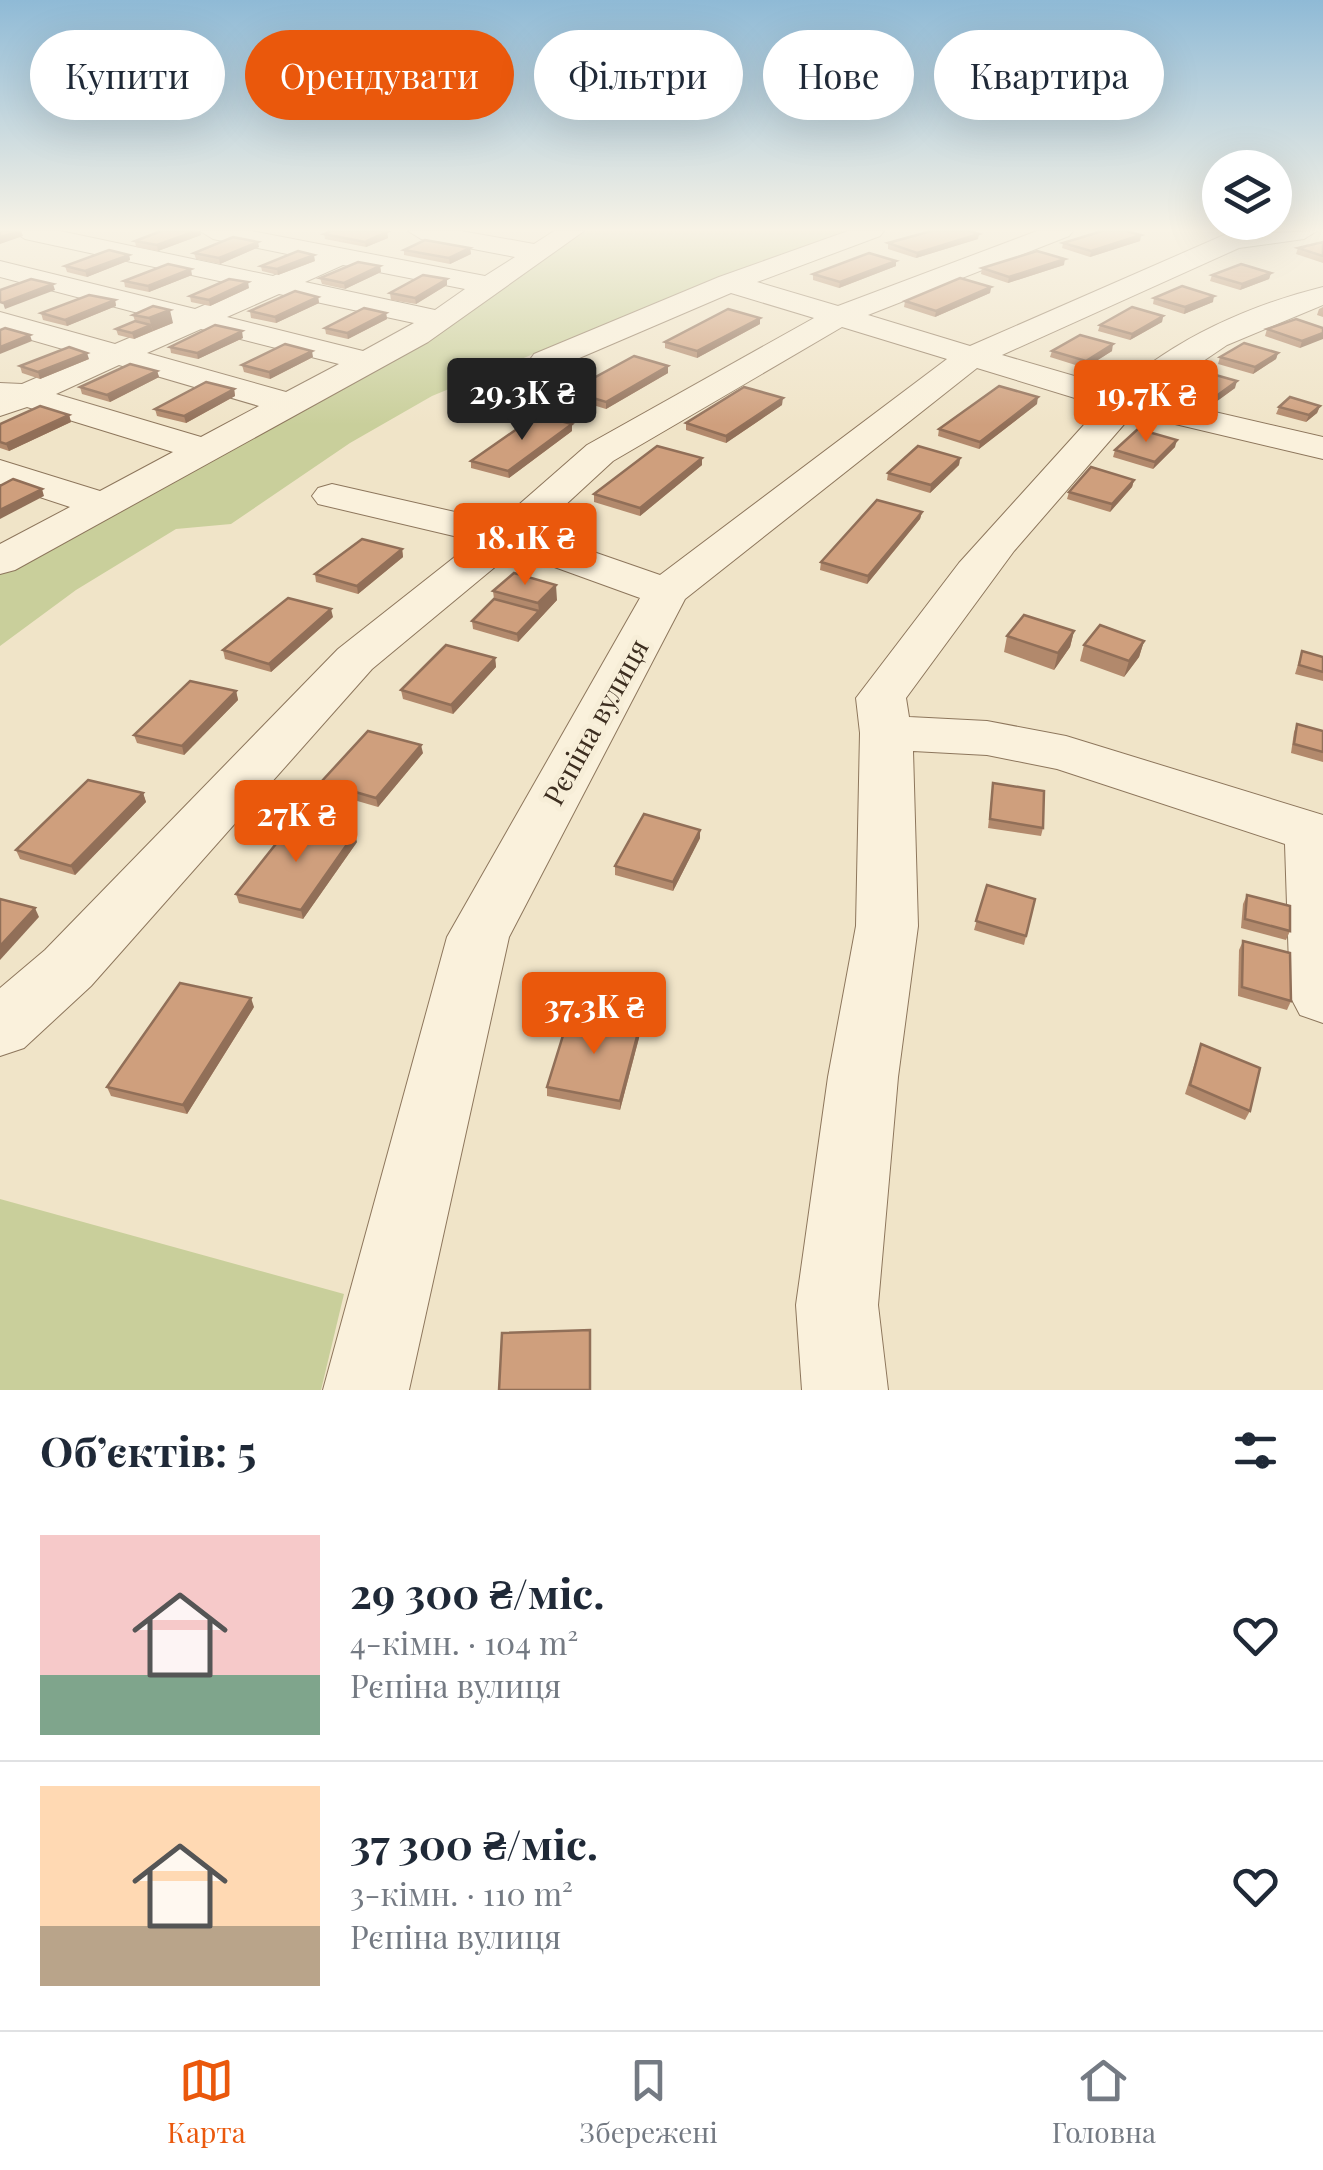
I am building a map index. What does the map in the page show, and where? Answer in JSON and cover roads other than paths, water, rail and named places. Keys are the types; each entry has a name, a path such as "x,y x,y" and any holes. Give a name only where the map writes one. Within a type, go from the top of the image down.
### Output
{"street":[{"path":"110,296 368,362"},
{"path":"8,396 120,354 247,296"},
{"path":"324,296 441,320"},
{"path":"0,561 368,362 476,296"},
{"path":"545,361 699,296"},
{"path":"772,296 1124,402 1323,448"},
{"path":"0,1028 68,968 354,659 507,536 600,454 840,316 892,296"},
{"name":"Рєпіна вулиця","path":"366,1390 478,937 666,592 969,358 1095,296"},
{"path":"845,1390 837,1305 863,1077 887,926 886,734 881,698 934,622 1043,491 1124,402 1157,374 1213,340 1323,296"},
{"path":"0,321 289,404"},
{"path":"8,396 205,450"},
{"path":"0,471 103,505"},
{"path":"332,496 507,536 666,592"},
{"path":"886,734 987,738 1066,753 1318,835 1323,996"}]}
